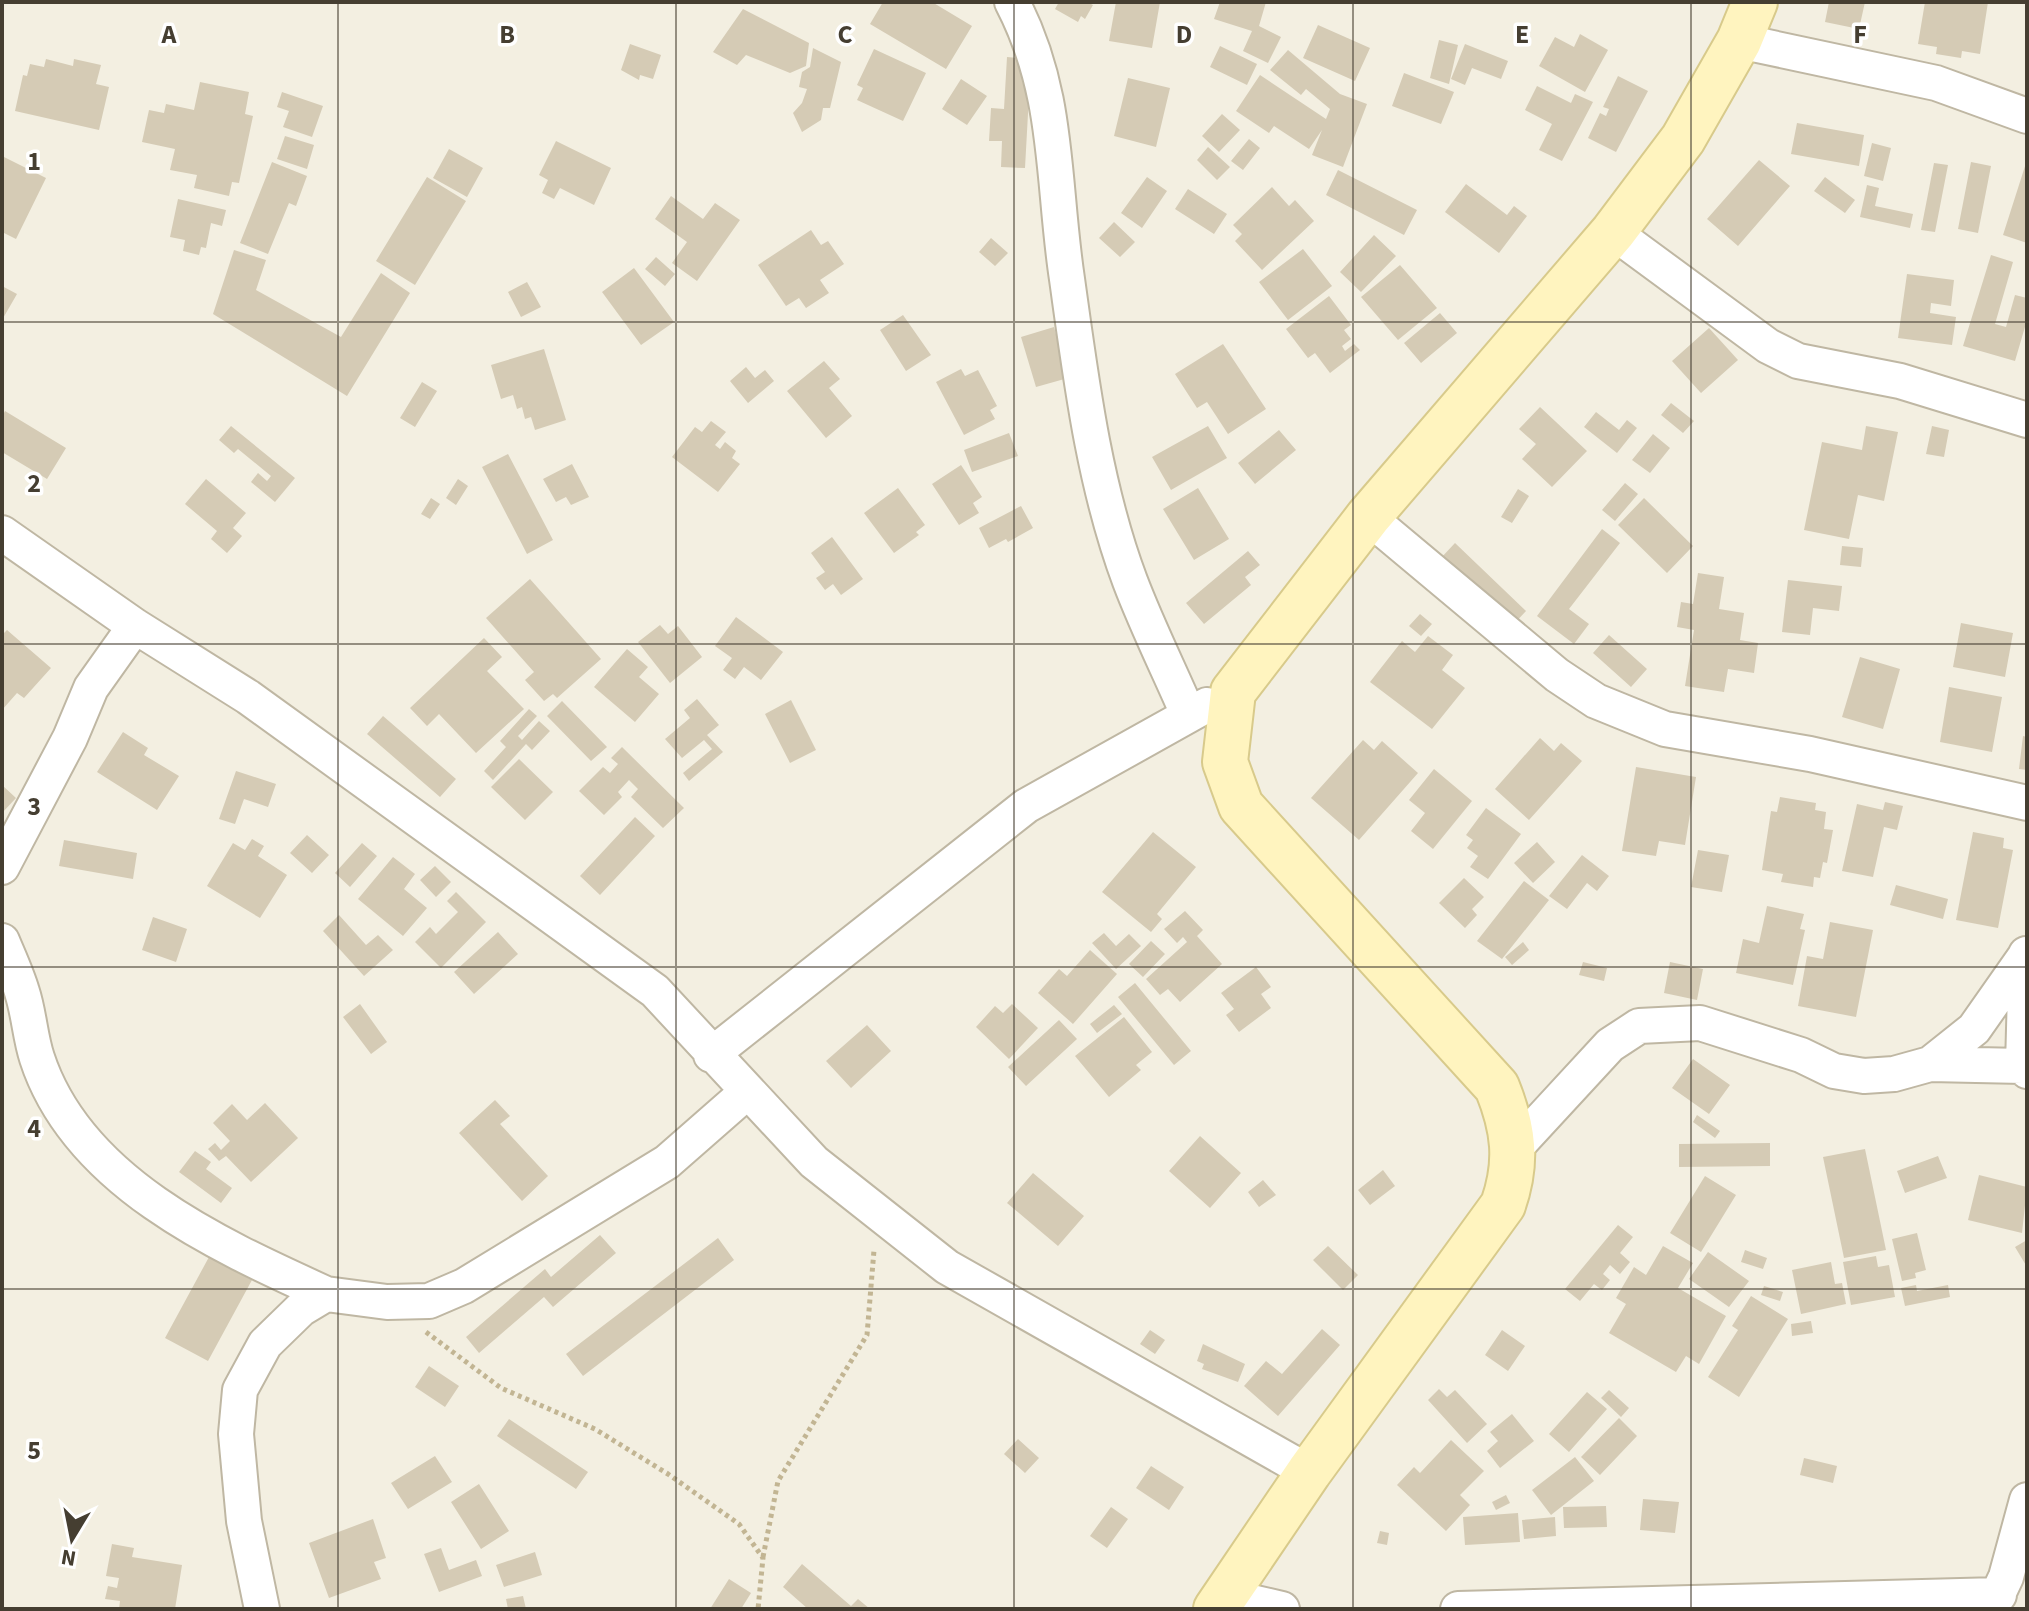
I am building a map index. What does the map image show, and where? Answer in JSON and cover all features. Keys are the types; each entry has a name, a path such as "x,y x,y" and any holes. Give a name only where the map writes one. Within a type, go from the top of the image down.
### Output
{"main road":[{"path":"1220,1602 1309,1472 1503,1205 1513,1176 1514,1149 1507,1114 1497,1087 1241,806 1225,762 1233,692 1368,517 1613,232 1683,139 1747,22"}],"street":[{"path":"1012,2 1037,58 1048,96 1066,276 1098,472 1129,579 1188,714"},
{"path":"1747,22 2027,116"},
{"path":"1613,232 1768,346 1798,361 1900,381 2027,420"},
{"path":"1368,517 1557,675 1596,701 1665,729 1810,754 2022,809"},
{"path":"2,533 135,626 248,697 500,876 655,991 711,1055 814,1162 947,1267 1309,1472"},
{"path":"2,867 70,738 91,688 135,626"},
{"path":"711,1055 1026,806 1188,714 1233,692"},
{"path":"2,941 22,992 36,1057 61,1110 81,1140 166,1210 277,1271 326,1294 387,1302 429,1301 505,1262 667,1162 748,1091"},
{"path":"1514,1149 1610,1045 1639,1026 1700,1023 1801,1055 1834,1071 1864,1076 1894,1074 1930,1064 2025,1069 2027,949"},
{"path":"1930,1064 1974,1029 2026,955"},
{"path":"262,1609 244,1521 236,1434 240,1390 265,1344 301,1309 326,1294"},
{"path":"1458,1609 1995,1602 2027,1500"},
{"path":"1220,1602 1282,1609"}],"path":[{"path":"758,1609 763,1558 778,1481 867,1335 875,1209"},
{"path":"387,1302 501,1388 595,1429 668,1474 739,1524 763,1558"}],"building":[{"path":"883,2 932,2 972,26 946,69 870,24"},
{"path":"1059,2 1087,2 1093,5 1085,19 1081,16 1078,22 1055,9"},
{"path":"1116,2 1160,2 1152,48 1109,41"},
{"path":"1220,2 1266,2 1259,26 1281,37 1268,63 1243,51 1252,31 1214,19"},
{"path":"1829,2 1865,2 1859,29 1825,22"},
{"path":"1925,2 1988,2 1980,54 1962,51 1961,58 1936,54 1937,47 1918,44"},
{"path":"743,9 809,43 806,66 790,73 746,55 737,65 713,52"},
{"path":"1318,25 1370,48 1355,81 1303,58"},
{"path":"1580,34 1608,50 1585,92 1539,66 1555,37 1574,47"},
{"path":"1439,40 1458,45 1449,84 1430,78"},
{"path":"630,44 661,55 653,79 640,75 639,80 621,70"},
{"path":"1465,44 1508,61 1501,79 1472,68 1465,85 1451,79"},
{"path":"1220,46 1257,64 1247,85 1210,67"},
{"path":"813,48 841,62 830,108 823,108 821,120 802,132 793,113 802,103 807,89 799,87 802,72 810,67"},
{"path":"874,49 926,73 903,121 857,100 863,88 857,85"},
{"path":"1288,50 1340,94 1367,104 1343,167 1312,155 1322,130 1309,149 1274,126 1269,133 1236,111 1260,75 1326,119 1330,109 1306,89 1301,95 1270,70"},
{"path":"1007,57 1031,59 1025,168 1001,167 1002,141 989,141 991,108 1004,109"},
{"path":"46,59 73,66 74,59 101,65 96,84 109,87 99,130 15,111 23,75 27,76 30,64 44,67"},
{"path":"1404,73 1454,92 1441,124 1392,106"},
{"path":"1618,76 1648,91 1616,152 1588,138 1600,113 1606,116 1609,109 1603,107"},
{"path":"1128,78 1170,88 1156,147 1114,136"},
{"path":"961,79 987,96 967,125 942,109"},
{"path":"200,82 249,92 245,114 253,116 239,183 232,182 229,196 194,188 197,175 170,170 175,149 142,142 149,110 164,113 166,104 194,110"},
{"path":"1537,86 1571,103 1575,94 1593,102 1562,161 1539,150 1552,124 1525,110"},
{"path":"282,92 323,106 312,137 283,127 289,111 277,107"},
{"path":"1222,114 1240,130 1219,152 1202,136"},
{"path":"1797,123 1864,135 1859,166 1791,154"},
{"path":"285,136 314,145 307,169 277,159"},
{"path":"1249,139 1260,148 1243,170 1231,161"},
{"path":"556,141 611,168 594,205 560,188 554,199 542,193 548,180 539,175"},
{"path":"1872,143 1891,148 1883,181 1864,176"},
{"path":"1208,147 1230,167 1217,180 1197,160"},
{"path":"449,149 483,168 467,197 433,178"},
{"path":"2,156 46,178 16,239 2,232"},
{"path":"1759,160 1790,186 1738,246 1707,219"},
{"path":"272,162 307,176 296,206 289,203 268,254 240,243"},
{"path":"1971,162 1991,166 1978,233 1958,229"},
{"path":"1934,163 1948,165 1935,232 1921,230"},
{"path":"2027,163 2027,243 2003,235"},
{"path":"1338,170 1417,210 1404,235 1326,195"},
{"path":"427,177 466,201 415,285 376,261"},
{"path":"1147,177 1167,191 1142,228 1121,213"},
{"path":"1825,177 1855,200 1845,213 1814,191"},
{"path":"1466,184 1507,215 1514,206 1527,216 1499,253 1445,212"},
{"path":"1867,185 1879,188 1875,206 1913,214 1910,228 1860,217"},
{"path":"1272,187 1289,206 1295,200 1314,221 1262,270 1235,241 1242,234 1233,225"},
{"path":"1188,189 1227,214 1214,234 1175,209"},
{"path":"671,196 703,219 715,203 740,220 697,281 672,263 687,242 655,219"},
{"path":"178,199 226,210 222,226 211,223 206,248 201,247 199,255 183,251 185,240 170,237"},
{"path":"1114,222 1135,242 1120,257 1099,238"},
{"path":"811,230 821,245 828,241 844,264 820,280 829,293 806,308 799,298 786,306 758,265"},
{"path":"1374,235 1396,256 1361,292 1340,272"},
{"path":"991,238 1008,253 995,266 979,252"},
{"path":"1303,249 1332,286 1288,320 1259,282"},
{"path":"234,250 266,260 256,290 341,337 381,273 410,293 347,396 213,314"},
{"path":"1991,255 2013,262 1995,324 2006,327 2015,295 2027,298 2027,320 2015,361 1963,346"},
{"path":"656,257 675,274 665,286 645,269"},
{"path":"1400,265 1437,308 1398,340 1361,297"},
{"path":"634,268 674,322 641,345 602,292"},
{"path":"1907,274 1954,280 1951,306 1931,303 1930,313 1956,317 1952,345 1898,338"},
{"path":"527,282 541,307 521,317 508,292"},
{"path":"2,286 17,294 2,320"},
{"path":"1329,296 1351,325 1344,330 1351,339 1342,346 1345,351 1354,344 1360,350 1330,373 1315,353 1308,358 1286,329"},
{"path":"1440,313 1457,333 1421,363 1404,343"},
{"path":"903,315 931,355 906,371 880,330"},
{"path":"1054,327 1068,378 1036,387 1021,337"},
{"path":"1709,328 1738,360 1701,393 1672,361"},
{"path":"1223,344 1266,409 1228,434 1207,402 1197,408 1175,374"},
{"path":"544,349 566,420 535,430 531,417 525,419 522,407 517,409 513,395 501,399 491,365"},
{"path":"824,361 840,379 829,388 852,416 826,438 787,391"},
{"path":"746,367 755,378 765,370 774,381 748,403 730,381"},
{"path":"961,369 965,376 978,370 997,406 990,410 995,419 964,435 936,382"},
{"path":"422,382 437,391 415,427 400,418"},
{"path":"1671,403 1694,421 1683,433 1661,415"},
{"path":"1540,407 1587,451 1552,487 1522,459 1536,444 1519,429"},
{"path":"5,411 66,448 47,479 2,452 2,417"},
{"path":"1596,412 1619,430 1627,420 1637,428 1617,453 1584,427"},
{"path":"711,421 726,432 715,445 720,449 725,442 736,451 732,458 740,464 718,492 672,457 695,427 702,432"},
{"path":"231,426 295,478 275,502 251,482 258,473 267,481 271,476 238,449 234,453 219,440"},
{"path":"1208,426 1227,458 1171,490 1152,457"},
{"path":"1866,426 1898,432 1884,501 1858,495 1849,539 1804,530 1822,442 1862,450"},
{"path":"1932,426 1949,430 1944,457 1926,454"},
{"path":"1279,430 1296,450 1255,484 1238,463"},
{"path":"1009,433 1018,456 972,472 964,450"},
{"path":"1653,434 1670,448 1650,473 1632,460"},
{"path":"508,454 553,540 527,554 482,467"},
{"path":"572,464 589,497 571,505 566,497 556,502 543,479"},
{"path":"961,465 982,497 973,503 979,513 959,525 932,484"},
{"path":"206,479 246,513 233,528 242,536 227,553 211,539 217,531 185,504"},
{"path":"458,479 468,486 456,505 446,498"},
{"path":"1625,483 1638,494 1615,521 1602,510"},
{"path":"898,488 925,525 916,532 919,535 894,553 864,513"},
{"path":"1198,488 1229,539 1194,560 1163,509"},
{"path":"1518,489 1529,496 1512,523 1501,517"},
{"path":"431,498 440,504 430,519 421,514"},
{"path":"1644,498 1693,546 1667,573 1618,525"},
{"path":"1021,506 1033,528 1008,542 1006,539 989,548 979,528"},
{"path":"1602,529 1620,543 1569,609 1589,624 1574,644 1537,616"},
{"path":"832,537 863,579 841,595 833,584 825,590 816,578 825,572 811,553"},
{"path":"1455,543 1526,611 1512,626 1440,559"},
{"path":"1842,546 1863,548 1861,567 1840,565"},
{"path":"1248,551 1260,565 1245,577 1251,585 1204,624 1186,603"},
{"path":"1698,573 1724,577 1719,609 1744,613 1740,640 1758,643 1754,673 1728,669 1724,692 1685,686 1694,630 1677,627 1681,602 1693,604"},
{"path":"530,579 601,659 557,698 553,694 544,701 525,680 534,672 486,618"},
{"path":"1788,580 1842,586 1839,611 1813,608 1810,635 1782,632"},
{"path":"1420,614 1432,624 1421,636 1409,626"},
{"path":"736,617 783,652 761,680 744,667 735,679 723,670 732,658 715,646"},
{"path":"1961,623 2013,633 2005,677 1953,667"},
{"path":"660,625 668,634 678,626 702,657 670,683 638,642"},
{"path":"7,630 51,668 24,698 17,693 2,710 2,635"},
{"path":"1609,635 1647,669 1631,687 1593,653"},
{"path":"1428,636 1453,655 1442,670 1465,688 1432,729 1370,682 1402,641 1415,652"},
{"path":"484,638 502,657 487,671 524,709 476,753 439,714 427,726 410,708"},
{"path":"627,649 648,667 639,677 659,694 635,722 594,687"},
{"path":"1860,657 1900,669 1883,729 1842,717"},
{"path":"1949,687 2002,697 1992,752 1940,742"},
{"path":"697,699 719,725 707,735 723,752 689,781 683,773 712,749 704,740 682,758 665,739 690,718 684,710"},
{"path":"791,700 816,750 790,763 765,714"},
{"path":"562,701 607,747 591,761 547,716"},
{"path":"529,709 537,716 518,736 522,740 539,721 550,731 532,750 526,744 493,780 484,771 506,747 500,741"},
{"path":"383,716 456,779 440,797 367,734"},
{"path":"123,732 148,748 144,755 179,776 157,810 97,772"},
{"path":"2023,736 2027,737 2027,770 2019,769"},
{"path":"1540,738 1554,751 1561,743 1582,761 1529,820 1495,789"},
{"path":"1363,740 1374,750 1382,741 1418,773 1359,840 1311,798"},
{"path":"622,747 684,808 663,828 631,797 638,789 629,780 618,792 622,797 604,815 579,791 603,767 610,773 618,764 611,758"},
{"path":"519,759 553,792 525,820 491,787"},
{"path":"1636,767 1696,777 1685,845 1659,841 1656,856 1622,851"},
{"path":"1434,769 1472,801 1433,849 1411,831 1425,813 1409,800"},
{"path":"236,771 276,784 268,807 244,799 235,824 219,819"},
{"path":"2,785 16,798 2,813"},
{"path":"1780,797 1816,803 1815,810 1826,812 1824,829 1833,830 1827,863 1823,862 1820,878 1814,877 1813,887 1781,882 1783,874 1762,870 1771,811 1777,812"},
{"path":"1885,802 1903,806 1897,830 1884,827 1873,877 1842,871 1857,804 1883,810"},
{"path":"1486,808 1521,834 1488,879 1470,867 1478,856 1467,848 1473,840 1466,835"},
{"path":"635,817 655,836 600,895 580,876"},
{"path":"1153,832 1196,867 1157,914 1162,919 1151,932 1102,892"},
{"path":"1973,832 2004,838 2003,848 2013,850 1998,928 1956,920"},
{"path":"307,835 329,855 312,873 290,853"},
{"path":"252,839 264,846 258,856 287,875 260,918 207,886 233,843 245,850"},
{"path":"64,840 137,853 133,879 59,866"},
{"path":"1537,842 1555,862 1533,883 1514,863"},
{"path":"362,843 377,856 350,887 335,873"},
{"path":"1698,850 1729,855 1722,892 1691,887"},
{"path":"1582,855 1609,876 1597,891 1587,883 1567,909 1549,896"},
{"path":"393,857 415,874 404,889 427,908 403,936 358,899"},
{"path":"435,866 451,882 436,897 420,880"},
{"path":"1464,878 1484,897 1472,909 1477,915 1465,928 1439,903"},
{"path":"1524,881 1549,900 1502,959 1477,941"},
{"path":"1896,885 1948,899 1943,919 1890,905"},
{"path":"456,892 486,922 441,968 415,942 430,927 436,934 458,912 447,901"},
{"path":"1767,906 1804,914 1800,929 1805,930 1793,985 1736,973 1743,939 1759,943"},
{"path":"1185,911 1203,930 1197,936 1222,964 1180,1002 1168,989 1160,995 1146,979 1187,942 1183,937 1177,943 1164,929"},
{"path":"339,915 366,945 378,935 393,950 364,976 323,931"},
{"path":"153,917 187,929 176,962 142,950"},
{"path":"1830,922 1873,930 1856,1017 1798,1006 1807,956 1823,959"},
{"path":"498,932 518,954 474,994 454,972"},
{"path":"1104,933 1116,946 1129,934 1141,946 1116,969 1092,943"},
{"path":"1151,941 1165,954 1143,977 1129,964"},
{"path":"1523,942 1529,950 1512,965 1505,957"},
{"path":"1090,950 1117,974 1073,1024 1038,993 1059,969 1067,976"},
{"path":"1583,962 1607,968 1604,981 1579,975"},
{"path":"1670,962 1703,969 1697,1000 1664,993"},
{"path":"1256,967 1271,987 1261,994 1271,1008 1239,1032 1226,1015 1234,1009 1221,993"},
{"path":"1135,983 1191,1051 1174,1065 1118,997"},
{"path":"360,1004 387,1042 371,1054 343,1017"},
{"path":"1012,1004 1038,1028 1009,1059 976,1027 995,1006 1003,1013"},
{"path":"1114,1005 1122,1014 1097,1033 1090,1024"},
{"path":"1124,1017 1152,1052 1136,1065 1141,1070 1109,1097 1075,1056"},
{"path":"1059,1020 1077,1039 1026,1086 1008,1067"},
{"path":"867,1025 891,1051 851,1088 826,1061"},
{"path":"1693,1059 1730,1085 1709,1114 1672,1088"},
{"path":"495,1100 510,1116 500,1124 548,1176 522,1201 459,1133"},
{"path":"265,1103 298,1138 251,1182 226,1156 219,1161 208,1149 215,1143 221,1150 230,1141 213,1123 232,1104 247,1120"},
{"path":"1697,1115 1720,1131 1715,1138 1693,1122"},
{"path":"1200,1136 1241,1173 1210,1208 1169,1171"},
{"path":"1770,1143 1770,1166 1679,1167 1679,1144"},
{"path":"1865,1149 1886,1250 1844,1258 1823,1157"},
{"path":"195,1151 211,1162 206,1169 232,1188 221,1203 179,1172"},
{"path":"1938,1156 1947,1178 1905,1193 1897,1171"},
{"path":"1383,1170 1395,1186 1370,1205 1358,1190"},
{"path":"1033,1173 1084,1216 1058,1246 1007,1203"},
{"path":"1979,1175 2027,1187 2022,1233 1968,1220"},
{"path":"1705,1176 1736,1195 1701,1252 1670,1233"},
{"path":"1263,1180 1276,1195 1259,1207 1248,1192"},
{"path":"1618,1225 1633,1237 1620,1253 1630,1262 1620,1274 1610,1265 1603,1274 1610,1280 1602,1290 1594,1284 1580,1301 1565,1289"},
{"path":"1917,1233 1926,1270 1915,1273 1916,1278 1902,1281 1892,1239"},
{"path":"600,1235 616,1253 553,1307 544,1297 479,1353 466,1337 545,1269 551,1277"},
{"path":"718,1238 734,1260 583,1376 566,1354"},
{"path":"2027,1240 2027,1267 2015,1247"},
{"path":"1328,1246 1358,1275 1343,1290 1313,1260"},
{"path":"1663,1246 1693,1263 1678,1288 1726,1316 1699,1364 1686,1356 1676,1372 1609,1333 1626,1304 1616,1298 1634,1267 1646,1275"},
{"path":"1745,1250 1767,1258 1763,1269 1741,1262"},
{"path":"1708,1252 1749,1281 1729,1307 1689,1279"},
{"path":"1876,1256 1878,1267 1889,1265 1895,1297 1851,1305 1843,1262"},
{"path":"209,1257 252,1280 208,1361 165,1338"},
{"path":"1831,1262 1835,1284 1842,1283 1846,1304 1801,1314 1792,1270"},
{"path":"1916,1285 1917,1291 1948,1285 1950,1297 1905,1306 1901,1288"},
{"path":"1764,1286 1783,1292 1780,1301 1761,1295"},
{"path":"1751,1296 1788,1319 1739,1397 1708,1377 1738,1330 1732,1326"},
{"path":"1811,1321 1813,1333 1792,1336 1791,1324"},
{"path":"1322,1329 1340,1345 1278,1416 1244,1386 1266,1361 1282,1374"},
{"path":"1150,1330 1165,1340 1155,1354 1140,1344"},
{"path":"1502,1330 1525,1346 1508,1371 1485,1355"},
{"path":"1203,1344 1245,1364 1238,1382 1202,1369 1204,1364 1197,1361"},
{"path":"429,1366 459,1386 445,1407 415,1387"},
{"path":"1439,1389 1447,1397 1455,1390 1487,1424 1467,1443 1428,1400"},
{"path":"1609,1390 1629,1408 1621,1417 1601,1398"},
{"path":"1587,1392 1607,1409 1569,1452 1549,1434"},
{"path":"1512,1414 1534,1441 1500,1468 1487,1451 1498,1441 1490,1432"},
{"path":"1619,1418 1637,1436 1600,1475 1581,1457"},
{"path":"509,1419 588,1472 576,1489 497,1436"},
{"path":"1018,1439 1039,1458 1025,1473 1004,1454"},
{"path":"1451,1440 1484,1471 1460,1495 1470,1505 1446,1531 1397,1485 1414,1467 1420,1473"},
{"path":"435,1456 452,1482 408,1509 391,1483"},
{"path":"1575,1457 1594,1481 1551,1515 1532,1490"},
{"path":"1804,1458 1837,1466 1833,1483 1800,1475"},
{"path":"1151,1466 1184,1487 1169,1510 1136,1488"},
{"path":"479,1484 509,1531 481,1549 451,1502"},
{"path":"1506,1495 1510,1503 1496,1510 1492,1502"},
{"path":"1643,1499 1679,1502 1675,1533 1640,1530"},
{"path":"1606,1506 1607,1527 1564,1528 1563,1507"},
{"path":"1111,1507 1128,1519 1107,1548 1090,1536"},
{"path":"1518,1513 1520,1542 1465,1545 1463,1517"},
{"path":"1555,1517 1556,1536 1524,1539 1522,1520"},
{"path":"373,1519 386,1558 374,1562 381,1579 329,1598 309,1543"},
{"path":"1380,1531 1389,1533 1387,1545 1377,1543"},
{"path":"112,1544 134,1548 132,1557 182,1565 175,1609 119,1609 120,1601 105,1599 108,1586 117,1588 119,1578 106,1576"},
{"path":"441,1548 449,1570 476,1560 482,1576 439,1592 424,1554"},
{"path":"535,1552 542,1575 504,1587 496,1565"},
{"path":"802,1564 851,1606 858,1599 870,1609 808,1609 783,1587"},
{"path":"729,1579 751,1593 741,1609 710,1609"},
{"path":"523,1596 526,1609 508,1609 506,1599"}]}
